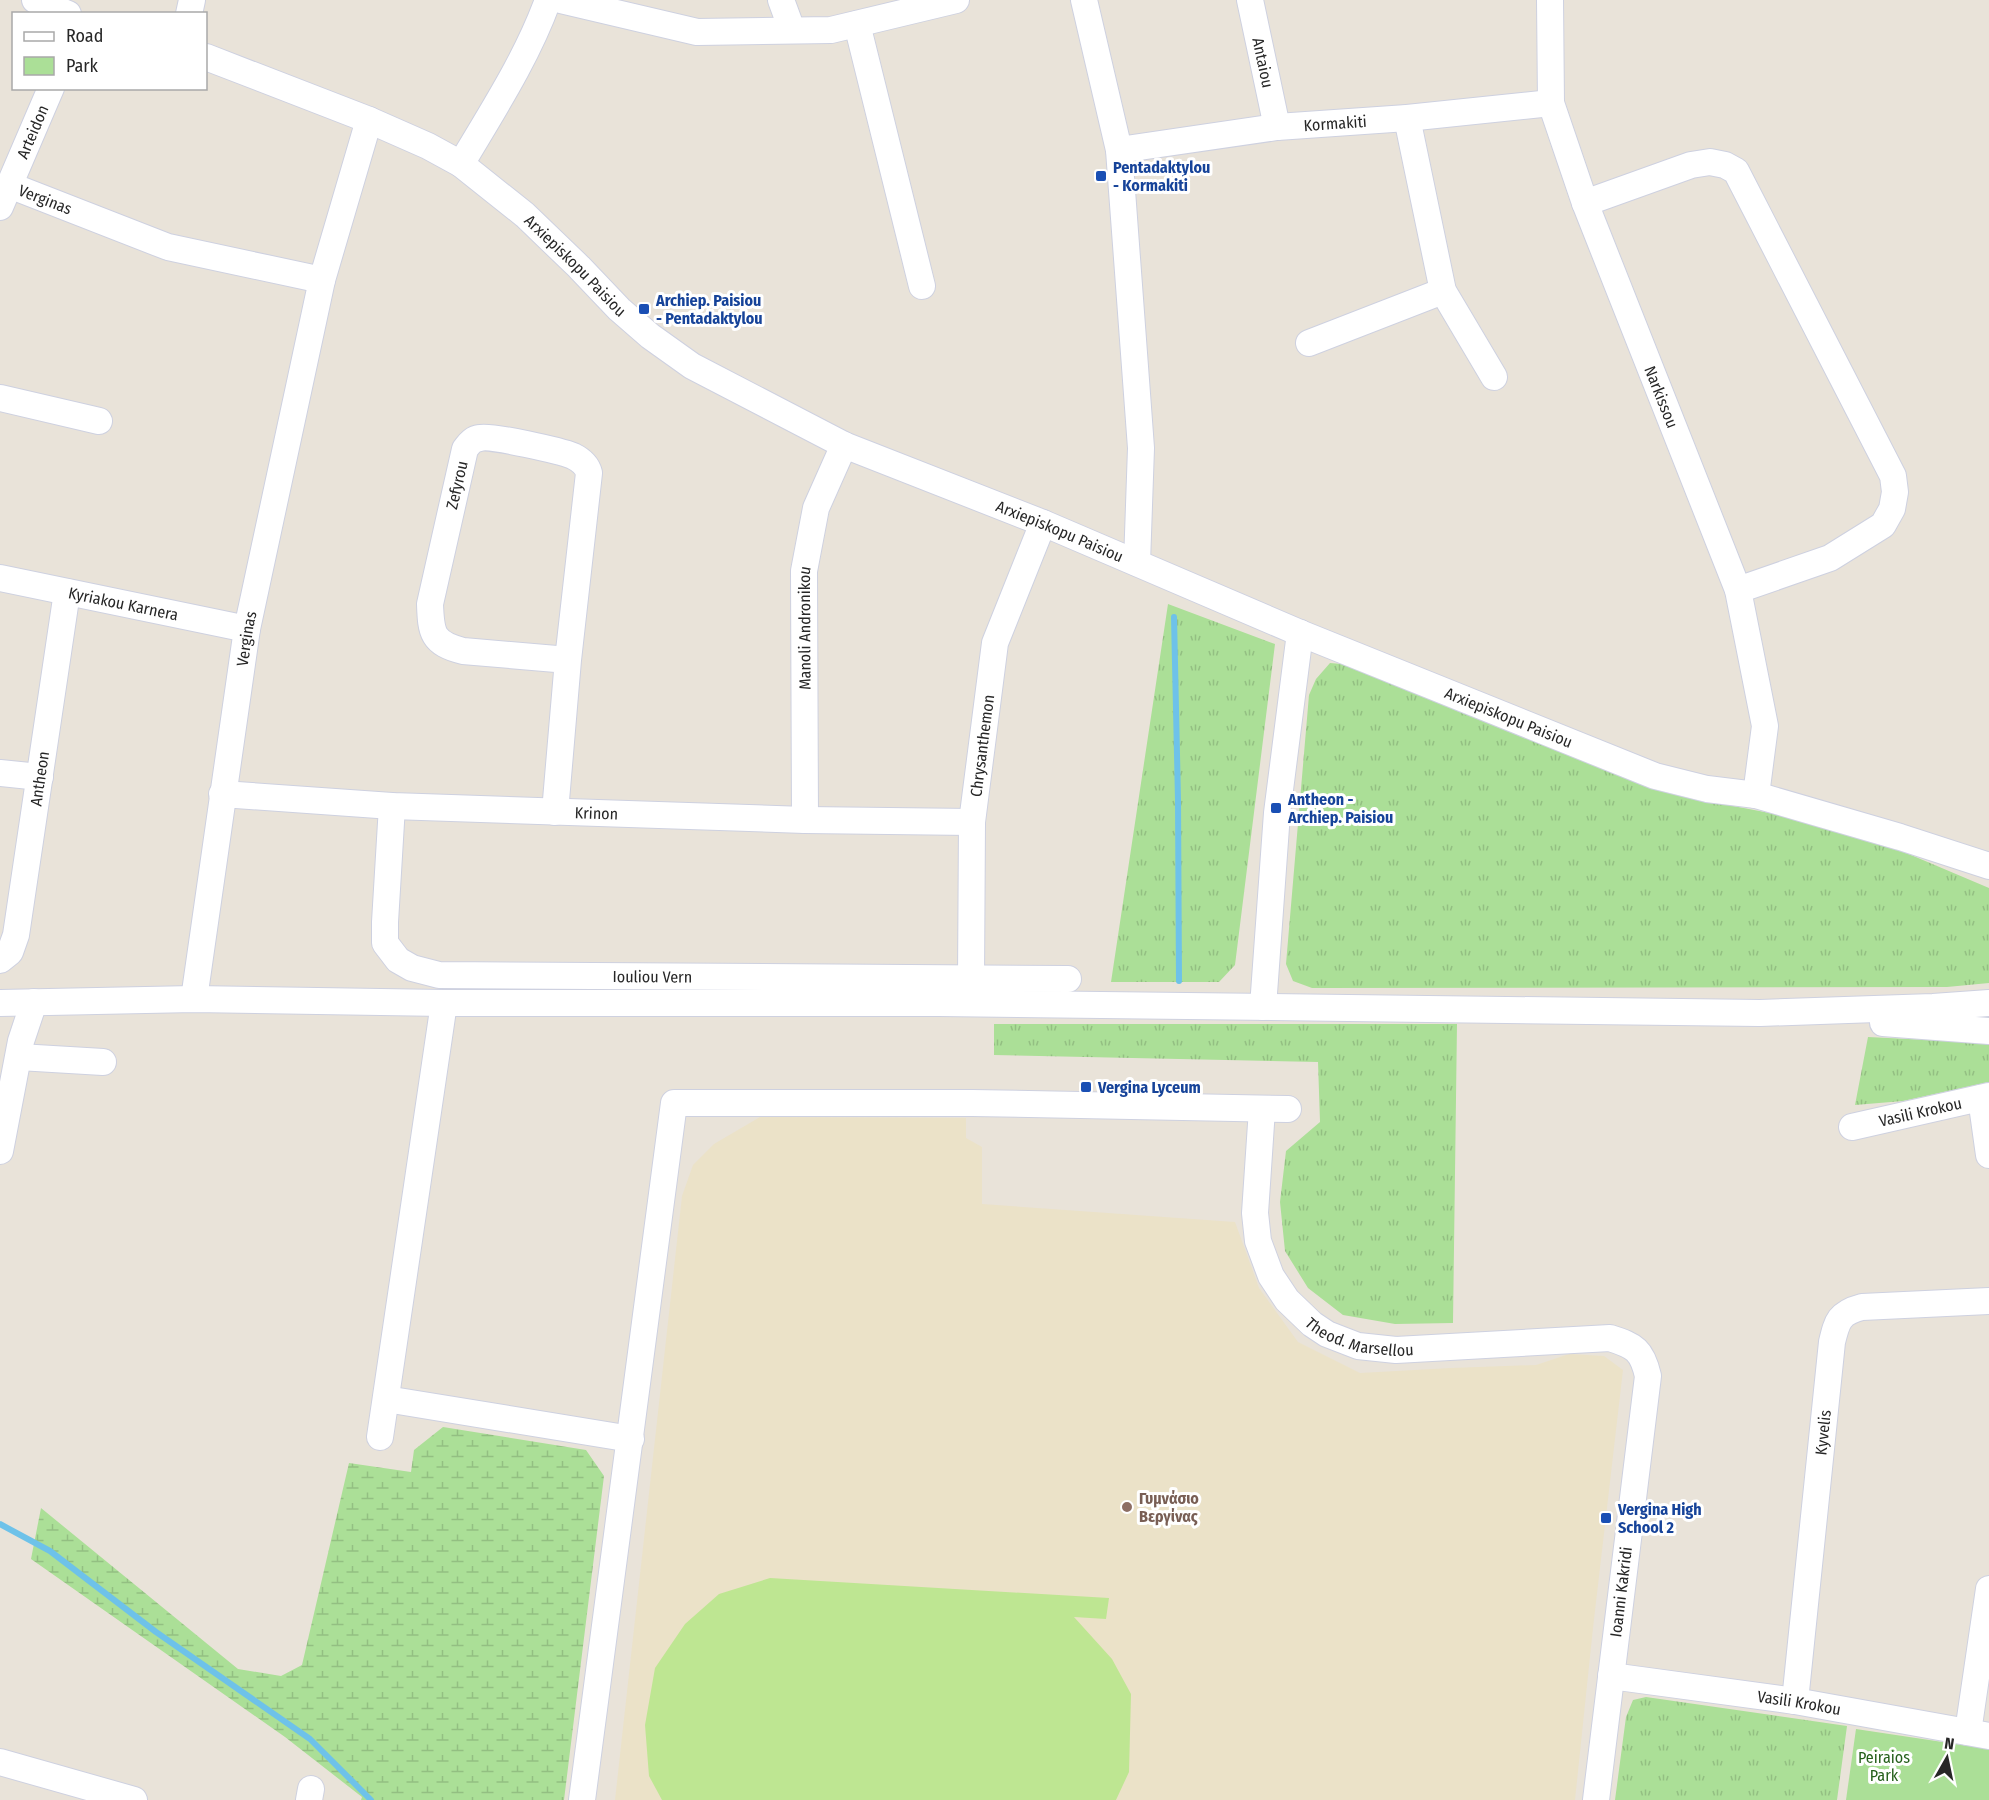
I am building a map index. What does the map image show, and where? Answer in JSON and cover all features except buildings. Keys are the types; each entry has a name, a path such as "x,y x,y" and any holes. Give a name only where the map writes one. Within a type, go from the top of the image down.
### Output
{"street":[{"path":"35,0 63,12"},
{"path":"461,164 537,33 549,0"},
{"path":"561,0 697,32 831,30 956,0"},
{"path":"781,0 792,30"},
{"path":"1084,0 1119,150 1141,448 1137,563"},
{"name":"Antaiou","path":"1250,0 1277,127"},
{"name":"Narkissou","path":"1550,0 1551,103 1585,203 1738,590 1765,726 1756,795"},
{"path":"856,24 922,286"},
{"name":"Arxiepiskopu Paisiou","path":"207,57 369,120 428,146 461,164 525,215 619,309 650,336 692,366 844,445 1042,523 1300,633 1655,776 1707,789 1756,795 1878,830 1989,866"},
{"name":"Arteidon","path":"5,196 50,90"},
{"name":"Kormakiti","path":"1119,150 1277,127 1407,118 1551,103"},
{"path":"1407,118 1443,291 1494,376"},
{"name":"Verginas","path":"194,999 247,629 322,280 369,120"},
{"path":"1585,203 1691,165 1710,162 1725,165 1736,171 1893,476 1895,492 1892,509 1883,525 1830,558 1738,590"},
{"name":"Verginas","path":"5,196 168,247 322,280"},
{"path":"1309,343 1443,291"},
{"path":"0,398 99,421"},
{"name":"Zefyrou","path":"555,812 568,660 589,480 587,467 574,456 502,439 480,438 471,442 465,449 430,604 431,625 437,638 447,647 463,651 568,660"},
{"name":"Manoli Andronikou","path":"805,820 804,571 816,508 844,445"},
{"name":"Chrysanthemon","path":"971,979 972,822 995,644 1042,523"},
{"name":"Kyriakou Karnera","path":"0,578 247,629"},
{"name":"Antheon","path":"0,960 10,952 16,935 67,592"},
{"path":"1263,1007 1277,813 1300,633"},
{"path":"0,773 40,777"},
{"name":"Krinon","path":"222,794 392,806 805,820 972,822"},
{"name":"Iouliou Vern","path":"392,806 385,922 386,943 398,960 412,968 439,975 1068,980"},
{"path":"0,1003 194,999 1760,1013 1989,1003"},
{"path":"0,1151 21,1041 34,1002"},
{"path":"380,1437 444,1003"},
{"path":"1760,1013 1989,1031"},
{"path":"19,1057 103,1062"},
{"path":"1985,1097 1989,1155"},
{"name":"Vasili Krokou","path":"1852,1127 1985,1097"},
{"path":"582,1800 674,1103 972,1103 1288,1109"},
{"name":"Theod. Marsellou","path":"1262,1109 1255,1214 1260,1250 1271,1276 1287,1300 1312,1324 1327,1334 1351,1344 1377,1349 1610,1338 1624,1342 1637,1350"},
{"name":"Kyvelis","path":"1795,1701 1832,1342 1837,1321 1848,1311 1862,1307 1989,1301"},
{"name":"Ioanni Kakridi","path":"1596,1800 1648,1376 1644,1360 1637,1350"},
{"path":"386,1399 631,1439"},
{"path":"1978,1734 1989,1589"},
{"name":"Vasili Krokou","path":"1611,1676 1795,1701 1978,1734"},
{"path":"0,1762 134,1800"}],"shaded area":[{"name":"Γυμνάσιο Βεργίνας","path":"760,1117 966,1118 966,1138 982,1147 982,1204 1235,1222 1259,1288 1298,1342 1360,1373 1536,1365 1569,1354 1604,1356 1623,1370 1575,1800 615,1800 682,1196 693,1165 714,1144"}],"green space":[{"path":"1168,604 1275,644 1235,965 1219,982 1111,982"},
{"path":"1330,663 1353,665 1697,799 1796,818 1904,852 1989,888 1989,983 1947,987 1312,988 1293,981 1286,964 1309,695 1316,679"},
{"path":"994,1024 1457,1024 1453,1323 1395,1324 1343,1315 1308,1288 1285,1251 1280,1202 1286,1151 1320,1122 1318,1062 994,1055"},
{"path":"1868,1037 1989,1043 1989,1082 1903,1101 1855,1105"},
{"path":"443,1427 586,1450 604,1476 564,1800 361,1800 362,1797 285,1737 31,1559 41,1508 238,1669 281,1676 302,1665 349,1463 411,1472 414,1450"},
{"path":"770,1578 1109,1598 1106,1619 1074,1617 1112,1659 1131,1694 1129,1772 1116,1800 662,1800 649,1776 645,1725 655,1668 685,1624 719,1594"},
{"path":"1646,1697 1847,1726 1837,1800 1615,1800 1626,1717 1633,1700"},
{"name":"Peiraios Park","path":"1856,1729 1989,1749 1989,1800 1846,1800"}],"waterway":[{"path":"1174,617 1179,981"},
{"path":"0,1524 50,1551 156,1632 310,1739 371,1800"}],"place":[{"name":"Pentadaktylou - Kormakiti","path":"1101,176"},
{"name":"Archiep. Paisiou - Pentadaktylou","path":"644,309"},
{"name":"Antheon - Archiep. Paisiou","path":"1276,808"},
{"name":"Vergina Lyceum","path":"1086,1087"},
{"name":"Γυμνάσιο Βεργίνας","path":"1127,1507"},
{"name":"Vergina High School 2","path":"1606,1518"}]}
